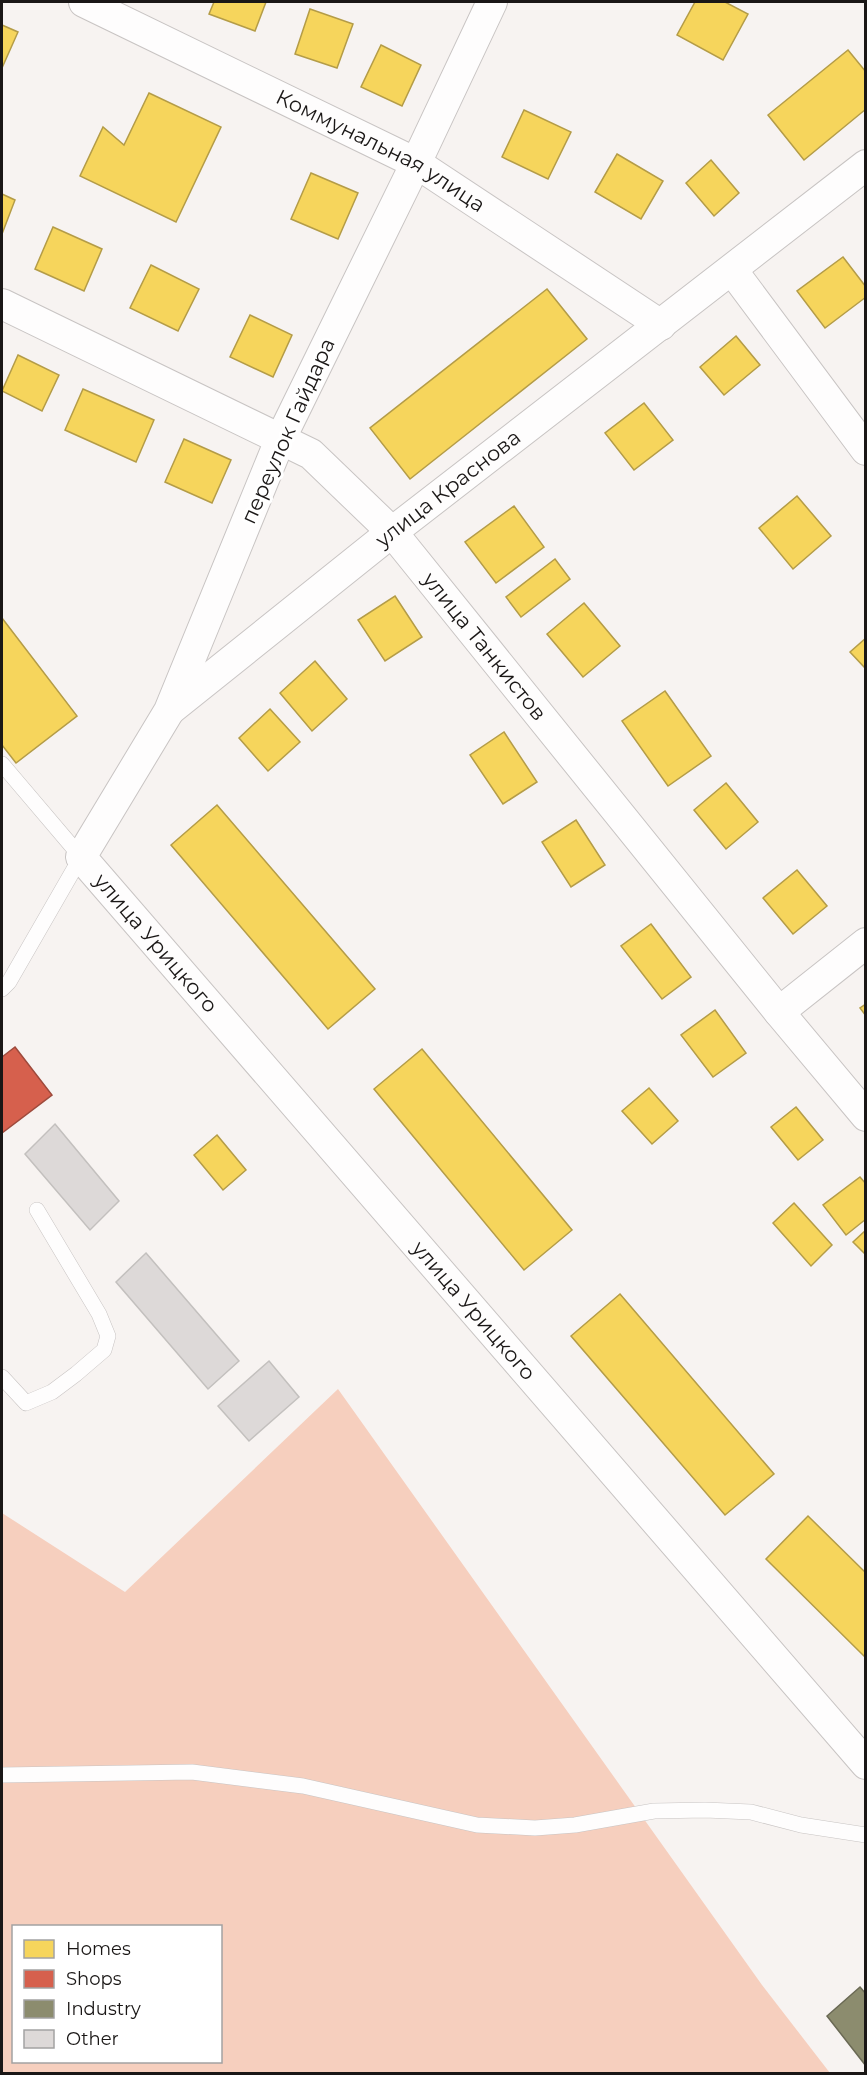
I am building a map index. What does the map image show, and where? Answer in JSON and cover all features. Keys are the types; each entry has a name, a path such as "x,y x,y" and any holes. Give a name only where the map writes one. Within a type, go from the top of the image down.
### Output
{"street":[{"name":"Коммунальная улица","path":"84,2 416,163 661,325"},
{"name":"переулок Гайдара","path":"81,857 169,711 280,440 492,2"},
{"name":"улица Краснова","path":"169,711 392,532 866,165"},
{"path":"732,270 866,450"},
{"name":"улица Танкистов","path":"2,304 311,454 392,532 779,1012 866,1116"},
{"name":"улица Урицкого","path":"81,857 866,1764"},
{"path":"779,1012 866,944"}],"lane":[{"path":"2,764 81,857 9,982 2,989"},
{"path":"2,1377 26,1403 52,1392 76,1374 104,1350 108,1336 99,1314 38,1210"},
{"path":"2,1775 192,1772 303,1786 477,1825 535,1828 575,1825 654,1810 705,1810 751,1812 801,1825 866,1835"}],"shaded area":[{"path":"338,1389 762,1985 830,2073 2,2073 2,1513 125,1592"}],"building: Homes":[{"path":"214,2 266,2 255,31 209,14"},
{"path":"695,2 725,2 748,14 723,60 677,35"},
{"path":"310,9 353,24 337,68 295,54"},
{"path":"2,25 18,32 2,68"},
{"path":"381,45 421,65 402,106 361,87"},
{"path":"848,50 866,72 866,109 804,160 768,115"},
{"path":"149,93 221,127 176,222 80,176 103,127 124,145"},
{"path":"524,110 571,132 548,179 502,157"},
{"path":"617,154 663,181 641,219 595,192"},
{"path":"711,160 739,193 714,216 686,183"},
{"path":"311,173 358,193 338,239 291,219"},
{"path":"2,194 15,200 2,234"},
{"path":"53,227 102,249 84,291 35,269"},
{"path":"843,257 866,287 866,297 825,328 797,291"},
{"path":"151,265 199,289 178,331 130,308"},
{"path":"547,289 587,339 410,479 370,428"},
{"path":"250,315 292,335 273,377 230,357"},
{"path":"736,336 760,365 724,395 700,367"},
{"path":"18,355 59,375 42,411 2,391"},
{"path":"83,389 154,420 136,462 65,430"},
{"path":"644,403 673,440 634,470 605,433"},
{"path":"184,439 231,460 212,503 165,482"},
{"path":"797,496 831,536 793,569 759,528"},
{"path":"514,506 544,547 496,583 465,542"},
{"path":"555,559 570,579 521,617 506,597"},
{"path":"395,596 422,637 385,661 358,620"},
{"path":"584,603 620,646 583,677 547,634"},
{"path":"2,618 77,716 16,763 2,745"},
{"path":"866,638 866,669 850,652"},
{"path":"315,661 347,699 312,731 280,693"},
{"path":"665,691 711,756 668,786 622,721"},
{"path":"270,709 300,742 268,771 239,738"},
{"path":"504,732 537,782 503,804 470,755"},
{"path":"726,783 758,822 726,849 694,810"},
{"path":"217,805 375,989 328,1029 171,845"},
{"path":"576,820 605,865 571,887 542,842"},
{"path":"797,870 827,906 793,934 763,898"},
{"path":"651,924 691,977 662,999 621,946"},
{"path":"866,1004 866,1016 860,1008"},
{"path":"715,1010 746,1053 713,1077 681,1035"},
{"path":"422,1049 572,1230 524,1270 374,1089"},
{"path":"649,1088 678,1121 652,1144 622,1111"},
{"path":"796,1107 823,1140 798,1160 771,1127"},
{"path":"217,1135 246,1170 223,1190 194,1155"},
{"path":"860,1177 866,1184 866,1219 846,1235 823,1205"},
{"path":"794,1203 832,1245 811,1266 773,1223"},
{"path":"866,1230 866,1255 853,1242"},
{"path":"620,1294 774,1474 725,1515 571,1336"},
{"path":"808,1516 866,1573 866,1658 766,1559"}],"building: Shops":[{"path":"15,1047 52,1095 2,1133 2,1057"}],"building: Industry":[{"path":"860,1987 866,1994 866,2066 827,2016"}],"building: Other":[{"path":"55,1124 119,1201 90,1230 25,1154"},
{"path":"146,1253 239,1361 208,1389 116,1282"},
{"path":"269,1361 299,1397 249,1441 218,1406"}]}
